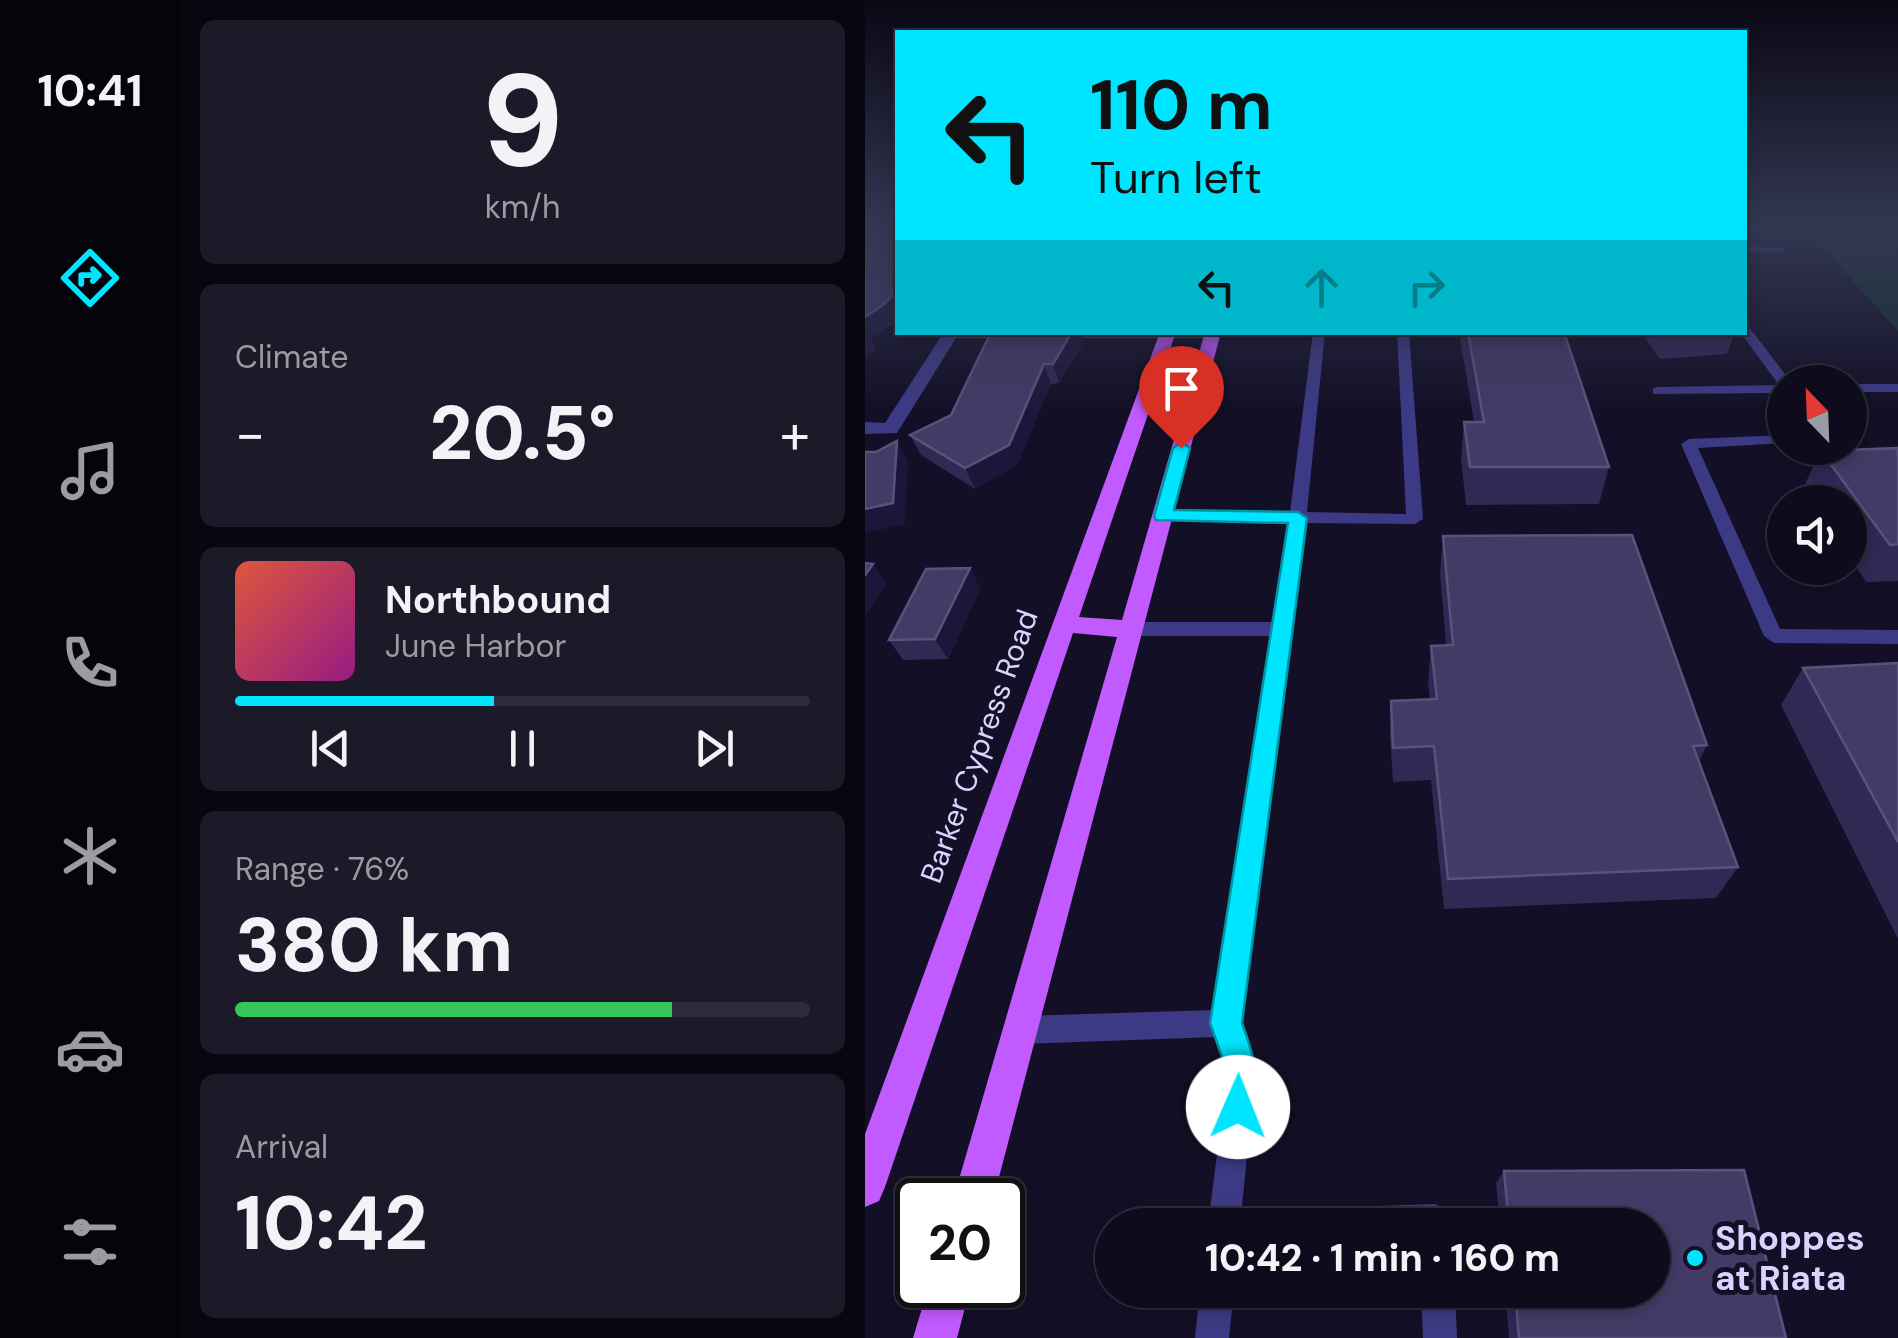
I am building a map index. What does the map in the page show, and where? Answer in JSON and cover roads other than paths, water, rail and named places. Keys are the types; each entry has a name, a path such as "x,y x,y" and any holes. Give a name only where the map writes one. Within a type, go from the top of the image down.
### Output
{"main road":[{"name":"Barker Cypress Road","path":"865,1187 1167,335"},
{"path":"979,1178 1212,335"},
{"path":"1065,624 1131,630"},
{"path":"935,1338 943,1308"}],"street":[{"path":"865,428 890,429 951,335"}],"lane":[{"path":"1747,333 1770,365"},
{"path":"1226,1208 1242,1068 1226,1023 1298,518 1319,335"},
{"path":"1163,516 1415,519 1403,335"},
{"path":"1658,391 1767,388"},
{"path":"1867,388 1898,388"},
{"path":"1767,439 1689,444 1774,636 1898,638"},
{"path":"1131,630 1282,629"},
{"path":"1021,1030 1226,1023"},
{"path":"1211,1338 1215,1308"},
{"path":"1439,1308 1441,1338"}],"place":[{"name":"Shoppes at Riata","path":"1695,1258"}]}
